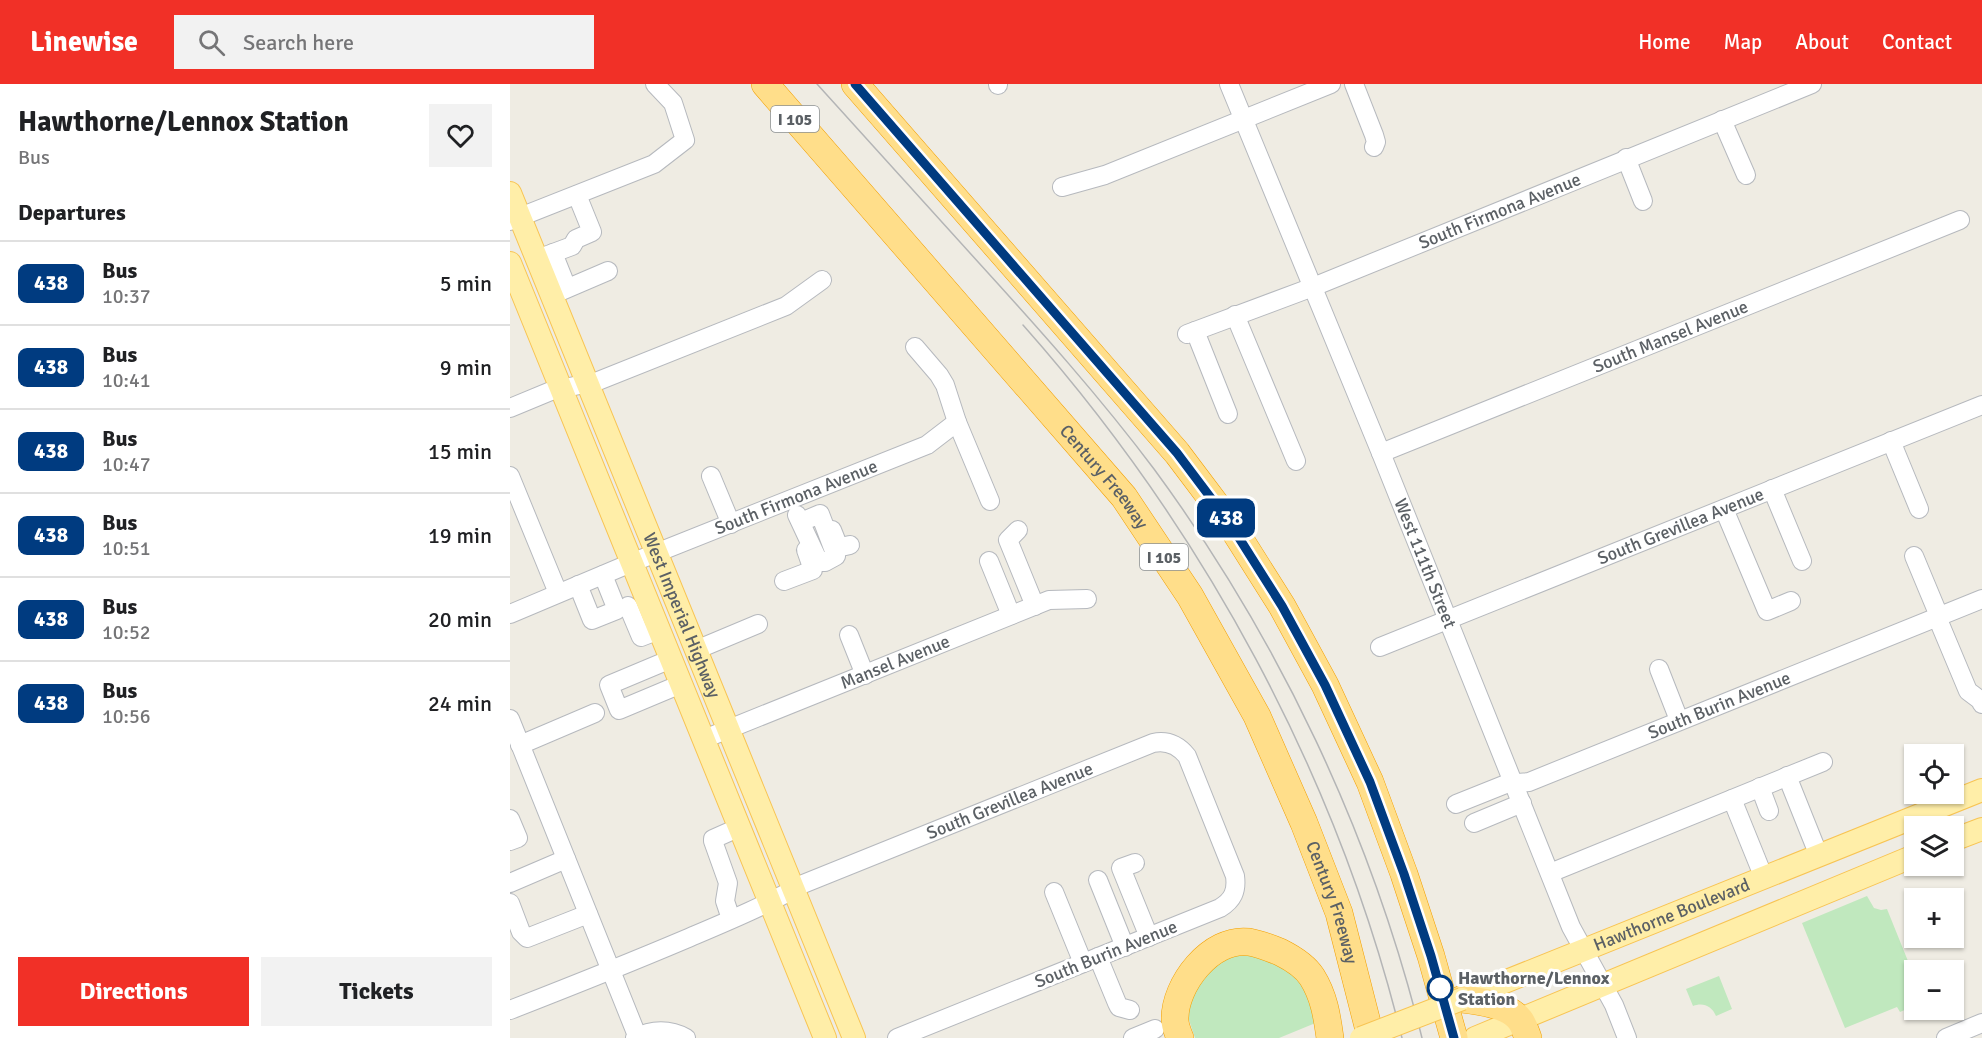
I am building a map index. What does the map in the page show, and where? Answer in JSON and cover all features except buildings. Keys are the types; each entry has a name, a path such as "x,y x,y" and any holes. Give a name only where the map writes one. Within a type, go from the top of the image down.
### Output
{"highway":[{"name":"Century Freeway","path":"765,84 1124,497 1190,596 1257,716 1304,823 1339,913 1371,1038"},
{"path":"855,84 1177,453 1229,522 1282,606 1325,685 1370,782 1431,956 1454,1038"},
{"path":"1180,1038 1175,1021 1181,990 1198,964 1223,947 1247,942 1292,958 1311,975 1325,1004 1330,1038"},
{"path":"1476,997 1501,1007 1505,1031"}],"main road":[{"name":"West Imperial Highway","path":"510,193 515,220 545,256 560,291 589,384 854,1038"},
{"name":"West Imperial Highway","path":"510,264 631,563 630,605 659,630 825,1038"},
{"name":"Hawthorne Boulevard","path":"1361,1038 1476,997 1583,951 1982,790"},
{"path":"1964,835 1982,828"},
{"name":"Hawthorne Boulevard","path":"1505,1031 1602,984 1904,860"}],"street":[{"path":"515,220 654,164 685,140 673,103 655,84"},
{"name":"West 111th Street","path":"1229,84 1382,453 1550,873 1583,951 1614,1005 1627,1038"},
{"path":"1062,187 1105,175 1331,84"},
{"path":"1354,84 1374,135 1376,142 1374,147"},
{"name":"South Firmona Avenue","path":"1228,414 1191,332 1313,287 1812,84"},
{"path":"1722,120 1746,175"},
{"path":"1626,158 1643,201"},
{"path":"545,256 572,246 576,239 592,232 577,195"},
{"name":"South Mansel Avenue","path":"1382,453 1960,220"},
{"path":"560,291 608,271"},
{"path":"510,408 551,391 589,384 786,306 822,279"},
{"path":"1235,315 1296,461"},
{"path":"915,347 945,385 957,422 990,501"},
{"name":"South Grevillea Avenue","path":"1380,647 1982,405"},
{"name":"South Firmona Avenue","path":"510,614 731,524 796,512 817,489 927,445 957,422"},
{"path":"1891,441 1920,500"},
{"path":"510,476 515,505 558,593"},
{"path":"711,476 731,524"},
{"path":"817,489 838,545 841,547 850,545"},
{"path":"1772,489 1802,561"},
{"path":"1724,509 1767,611 1791,601"},
{"path":"784,581 813,570 800,533 796,512"},
{"path":"1018,530 1008,540 1035,606"},
{"path":"1914,556 1968,691 1981,702"},
{"path":"989,561 1011,615"},
{"path":"578,585 592,620 630,605 603,575"},
{"name":"Mansel Avenue","path":"704,738 729,730 1049,600 1087,599"},
{"name":"South Burin Avenue","path":"1456,804 1506,784 1529,782 1982,599"},
{"path":"696,650 758,624"},
{"path":"849,635 865,675"},
{"path":"671,659 609,685 619,710 681,684"},
{"path":"1659,669 1679,720"},
{"path":"518,752 595,713"},
{"path":"510,719 518,752 566,859 637,1037 657,1030 675,1032 686,1038"},
{"name":"South Grevillea Avenue","path":"510,1010 611,971 731,920 794,889 1153,743 1162,741 1181,749 1187,756 1211,816"},
{"path":"1550,873 1823,762"},
{"path":"1787,776 1819,856"},
{"path":"1760,787 1769,811"},
{"path":"1732,799 1764,878"},
{"path":"1481,820 1522,803"},
{"name":"South Burin Avenue","path":"897,1038 1229,903 1234,895 1235,876 1211,816"},
{"path":"510,819 518,838 510,841"},
{"path":"731,920 725,903 728,883 712,841 740,827"},
{"path":"510,882 566,859"},
{"path":"1135,863 1121,868 1149,937"},
{"path":"1098,880 1125,946"},
{"path":"1054,892 1090,960 1119,1007 1130,1010"},
{"path":"510,903 521,932 527,938 588,914"},
{"path":"1946,1038 1982,1023"}],"green space":[{"path":"1867,896 1874,908 1887,909 1908,960 1904,960 1904,1010 1900,1012 1897,1007 1845,1028 1802,923"},
{"path":"1245,950 1295,968 1318,1022 1279,1038 1195,1038 1189,1020 1187,1002 1205,970"},
{"path":"1719,976 1732,1009 1716,1016 1707,1006 1700,1004 1693,1006 1686,989"}],"tram line":[{"path":"817,84 1069,364 1154,469 1199,534 1241,601 1316,740 1348,813 1376,887 1401,962 1422,1038"},
{"path":"1023,325 1088,403 1149,485 1205,570 1256,659 1301,750 1341,844 1374,940 1402,1038"}],"bus line":[{"name":"438","path":"855,84 1177,453 1229,522 1282,606 1325,685 1370,782 1431,956 1454,1038"}],"place":[{"name":"Hawthorne/Lennox Station","path":"1440,988"}]}
